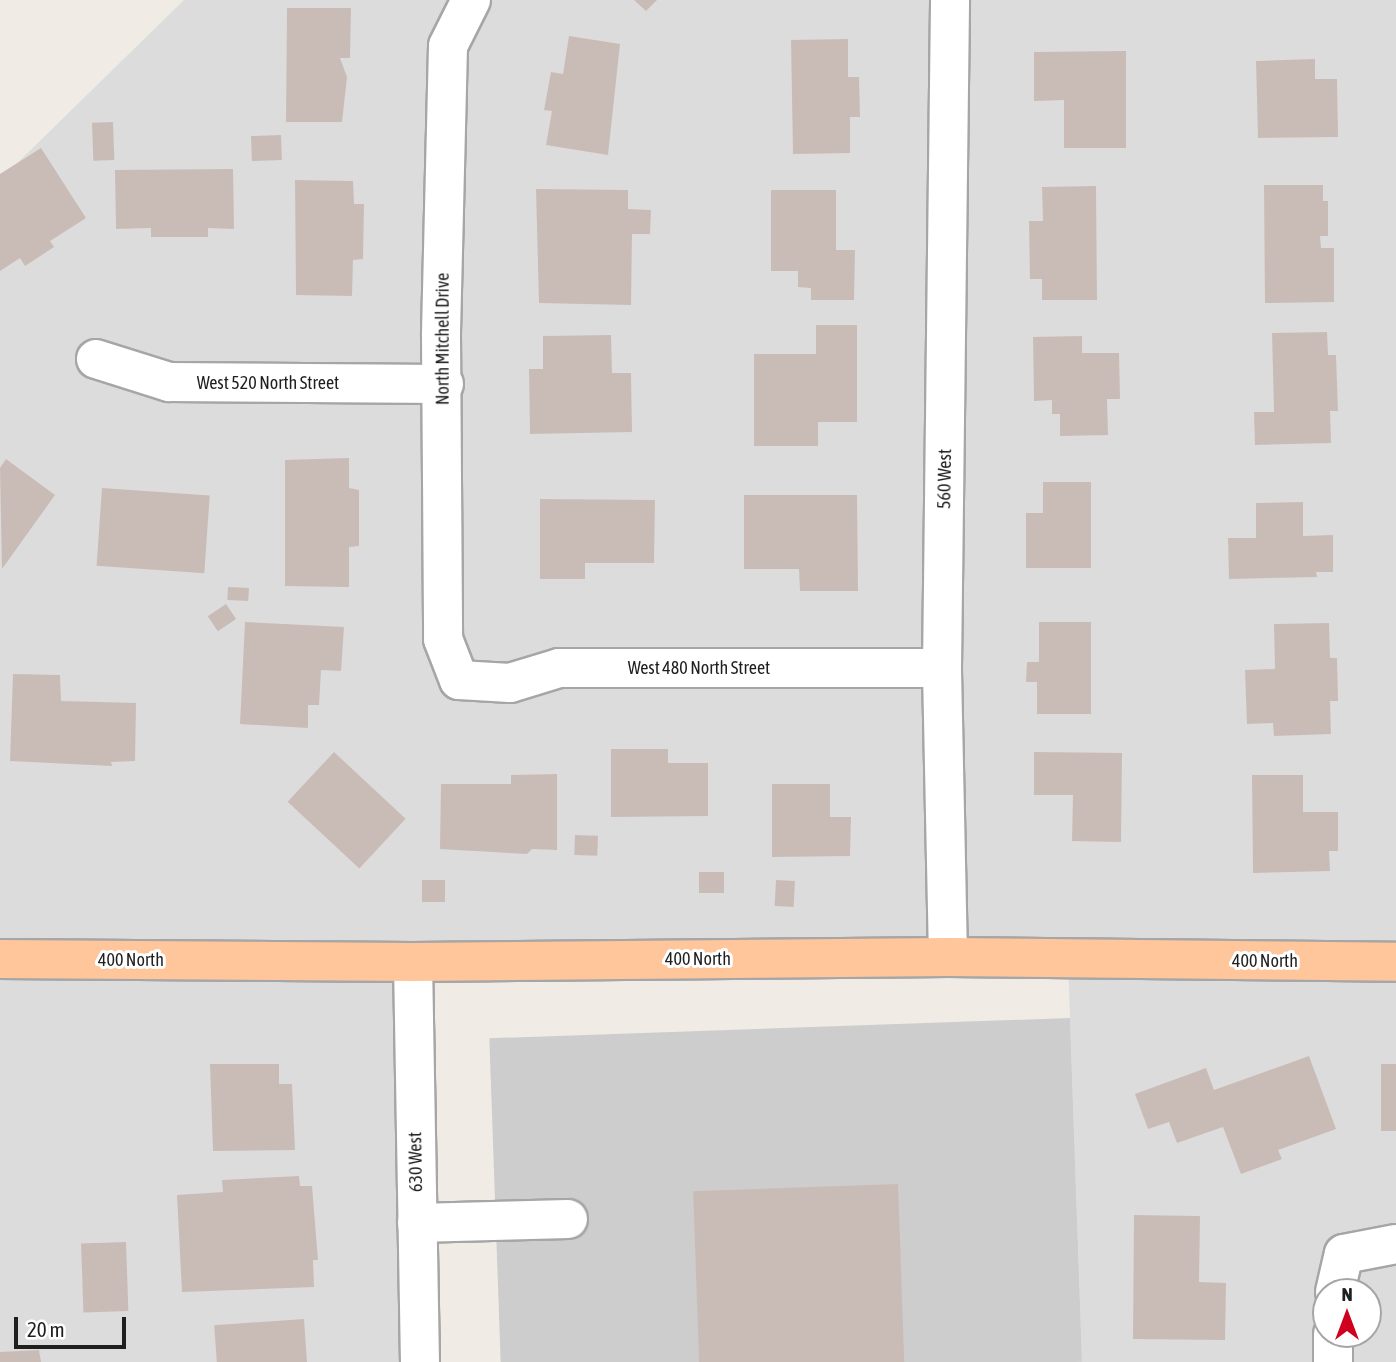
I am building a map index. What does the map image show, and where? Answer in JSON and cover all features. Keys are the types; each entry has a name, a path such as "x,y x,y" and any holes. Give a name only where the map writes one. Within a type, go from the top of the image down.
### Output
{"main road":[{"name":"400 North","path":"0,958 413,962 948,957 1396,962"}],"street":[{"name":"North Mitchell Drive","path":"459,680 443,639 448,46 471,0"},
{"name":"560 West","path":"948,957 942,668 950,0"},
{"name":"West 520 North Street","path":"96,359 169,382 444,384"},
{"name":"West 480 North Street","path":"459,680 510,683 559,668 942,668"},
{"name":"630 West","path":"413,962 420,1362"},
{"path":"417,1223 568,1219"},
{"path":"1338,1278 1344,1254 1396,1244"}],"shaded area":[{"path":"184,0 1396,0 1396,1362 1082,1362 1068,960 413,962 420,1362 0,1362 0,180"},
{"path":"1070,1018 1082,1362 501,1362 489,1038"}],"building":[{"path":"634,0 657,0 646,11"},
{"path":"287,8 351,8 350,58 340,58 347,77 342,122 286,122"},
{"path":"569,36 620,44 608,155 546,145 552,111 544,110 551,72 563,74"},
{"path":"848,39 848,77 859,77 860,117 850,117 850,153 793,154 791,40"},
{"path":"1126,51 1126,148 1064,148 1064,100 1034,101 1034,52"},
{"path":"1315,59 1315,79 1337,79 1338,137 1258,138 1256,61"},
{"path":"113,122 114,160 93,161 92,123"},
{"path":"281,135 282,160 252,161 251,136"},
{"path":"41,148 86,218 50,241 54,247 25,266 20,258 0,271 0,174"},
{"path":"233,169 234,229 208,228 208,237 151,237 151,228 116,229 115,170"},
{"path":"295,180 353,181 354,204 364,204 363,259 353,260 352,296 296,295"},
{"path":"1264,185 1323,185 1323,201 1328,201 1328,236 1320,236 1321,248 1334,248 1334,302 1265,303"},
{"path":"1096,186 1097,300 1042,300 1042,279 1030,279 1029,221 1043,221 1042,187"},
{"path":"536,189 628,190 628,209 651,210 650,234 632,234 631,305 539,303"},
{"path":"771,190 836,190 836,250 855,250 854,300 811,300 811,288 798,287 798,271 771,271"},
{"path":"816,325 857,325 857,422 818,422 818,446 754,446 754,354 816,354"},
{"path":"1327,332 1328,355 1336,355 1338,411 1330,411 1331,443 1255,445 1254,412 1274,412 1272,333"},
{"path":"611,335 612,373 631,373 632,432 530,434 529,369 543,369 543,336"},
{"path":"1082,336 1082,353 1119,353 1120,399 1107,399 1108,435 1060,436 1060,414 1052,414 1052,400 1034,401 1033,337"},
{"path":"349,458 349,488 359,490 359,546 349,547 349,587 285,586 285,460"},
{"path":"6,459 55,495 2,569 0,468"},
{"path":"1043,482 1091,482 1091,568 1026,568 1026,513 1043,513"},
{"path":"102,488 210,496 204,573 97,566"},
{"path":"744,495 857,495 858,591 800,591 799,569 744,569"},
{"path":"540,499 655,500 654,563 585,563 585,579 540,579"},
{"path":"1303,502 1303,536 1333,535 1333,572 1316,572 1317,577 1229,579 1228,538 1256,538 1256,503"},
{"path":"228,587 249,588 248,601 227,600"},
{"path":"226,604 236,619 218,631 208,616"},
{"path":"245,622 344,627 341,671 321,670 319,705 308,705 308,728 240,724"},
{"path":"1039,622 1091,622 1091,714 1037,714 1037,682 1026,682 1027,662 1039,662"},
{"path":"1329,623 1330,658 1337,658 1338,701 1330,701 1331,734 1274,736 1273,723 1247,724 1245,670 1275,669 1274,624"},
{"path":"13,674 60,675 61,701 136,703 135,761 111,762 112,766 10,761"},
{"path":"611,749 668,749 668,763 708,763 708,816 611,817"},
{"path":"334,752 406,819 359,869 288,802"},
{"path":"1034,752 1122,753 1121,842 1072,841 1073,795 1034,795"},
{"path":"557,774 557,850 532,849 527,854 440,849 441,784 511,784 511,775"},
{"path":"1252,775 1303,775 1303,812 1338,812 1338,851 1329,851 1330,871 1253,873"},
{"path":"772,784 830,784 830,817 851,817 850,856 772,857"},
{"path":"575,835 598,836 597,856 574,855"},
{"path":"699,872 724,872 724,893 699,893"},
{"path":"422,880 445,880 445,902 422,902"},
{"path":"776,880 795,881 794,907 775,906"},
{"path":"1309,1056 1336,1129 1278,1150 1282,1159 1241,1174 1223,1127 1177,1143 1169,1122 1148,1129 1135,1094 1206,1068 1214,1090"},
{"path":"210,1064 279,1064 279,1084 292,1084 295,1150 213,1151"},
{"path":"1381,1064 1396,1064 1396,1131 1381,1131"},
{"path":"299,1176 300,1186 312,1186 318,1260 313,1260 314,1287 182,1292 177,1195 223,1192 222,1180"},
{"path":"898,1184 904,1362 699,1362 693,1191"},
{"path":"1134,1215 1200,1216 1199,1282 1226,1283 1225,1340 1133,1339"},
{"path":"126,1242 128,1311 83,1313 81,1244"},
{"path":"304,1319 307,1362 217,1362 214,1325"},
{"path":"39,1350 41,1362 0,1362 0,1352"}]}
